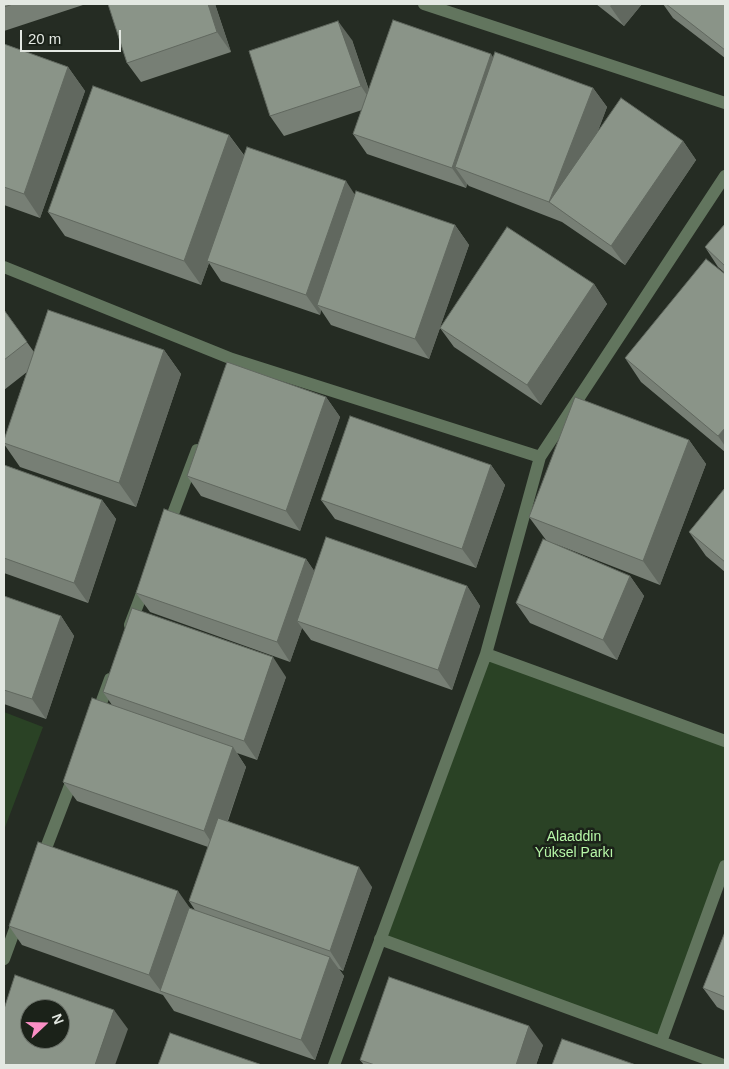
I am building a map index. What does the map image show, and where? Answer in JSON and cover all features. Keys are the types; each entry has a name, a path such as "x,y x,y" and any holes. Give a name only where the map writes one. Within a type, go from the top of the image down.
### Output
{"street":[{"path":"424,4 725,103"},
{"path":"334,1065 486,654 540,457 725,176"},
{"path":"4,267 230,364 540,457"},
{"path":"165,534 200,442"},
{"path":"127,635 151,571"},
{"path":"486,654 725,741"},
{"path":"92,727 116,663"},
{"path":"36,875 78,764"},
{"path":"661,1042 725,866"},
{"path":"4,959 25,902"},
{"path":"380,939 723,1065"}],"green space":[{"name":"Alaaddin Yüksel Parkı","path":"486,654 725,741 725,866 661,1042 380,939"},
{"path":"4,712 43,727 4,830"}],"building":[{"path":"108,4 208,4 217,32 127,63"},
{"path":"666,4 725,4 725,50"},
{"path":"393,20 491,54 452,168 353,134"},
{"path":"338,21 361,86 270,116 249,51"},
{"path":"4,44 68,67 24,194 4,187"},
{"path":"495,52 593,88 549,202 455,167"},
{"path":"93,86 229,135 184,261 48,212"},
{"path":"621,98 683,141 611,246 549,202"},
{"path":"247,147 346,181 306,295 207,261"},
{"path":"356,191 455,225 415,339 317,305"},
{"path":"725,224 725,266 705,247"},
{"path":"507,227 594,284 527,385 440,328"},
{"path":"706,259 725,274 725,428 718,436 625,358"},
{"path":"4,310 27,342 4,360"},
{"path":"48,310 164,350 119,483 4,443"},
{"path":"227,362 326,397 286,511 187,476"},
{"path":"575,397 689,440 643,561 529,517"},
{"path":"350,416 491,465 462,549 321,500"},
{"path":"4,465 102,500 74,583 4,558"},
{"path":"725,488 725,562 689,532"},
{"path":"164,509 306,559 277,642 136,593"},
{"path":"326,537 467,586 438,670 297,621"},
{"path":"543,539 630,576 603,640 516,603"},
{"path":"4,596 61,616 32,699 4,690"},
{"path":"132,608 273,657 244,741 103,692"},
{"path":"92,698 233,747 204,831 63,782"},
{"path":"218,818 359,867 330,951 189,901"},
{"path":"38,842 178,891 149,975 9,926"},
{"path":"189,908 330,957 301,1040 160,991"},
{"path":"725,932 725,997 703,988"},
{"path":"15,975 114,1010 95,1065 4,1065 4,1009"},
{"path":"389,977 529,1026 516,1065 375,1065 360,1060"},
{"path":"170,1033 262,1065 158,1065"},
{"path":"562,1039 636,1065 552,1065"}]}
